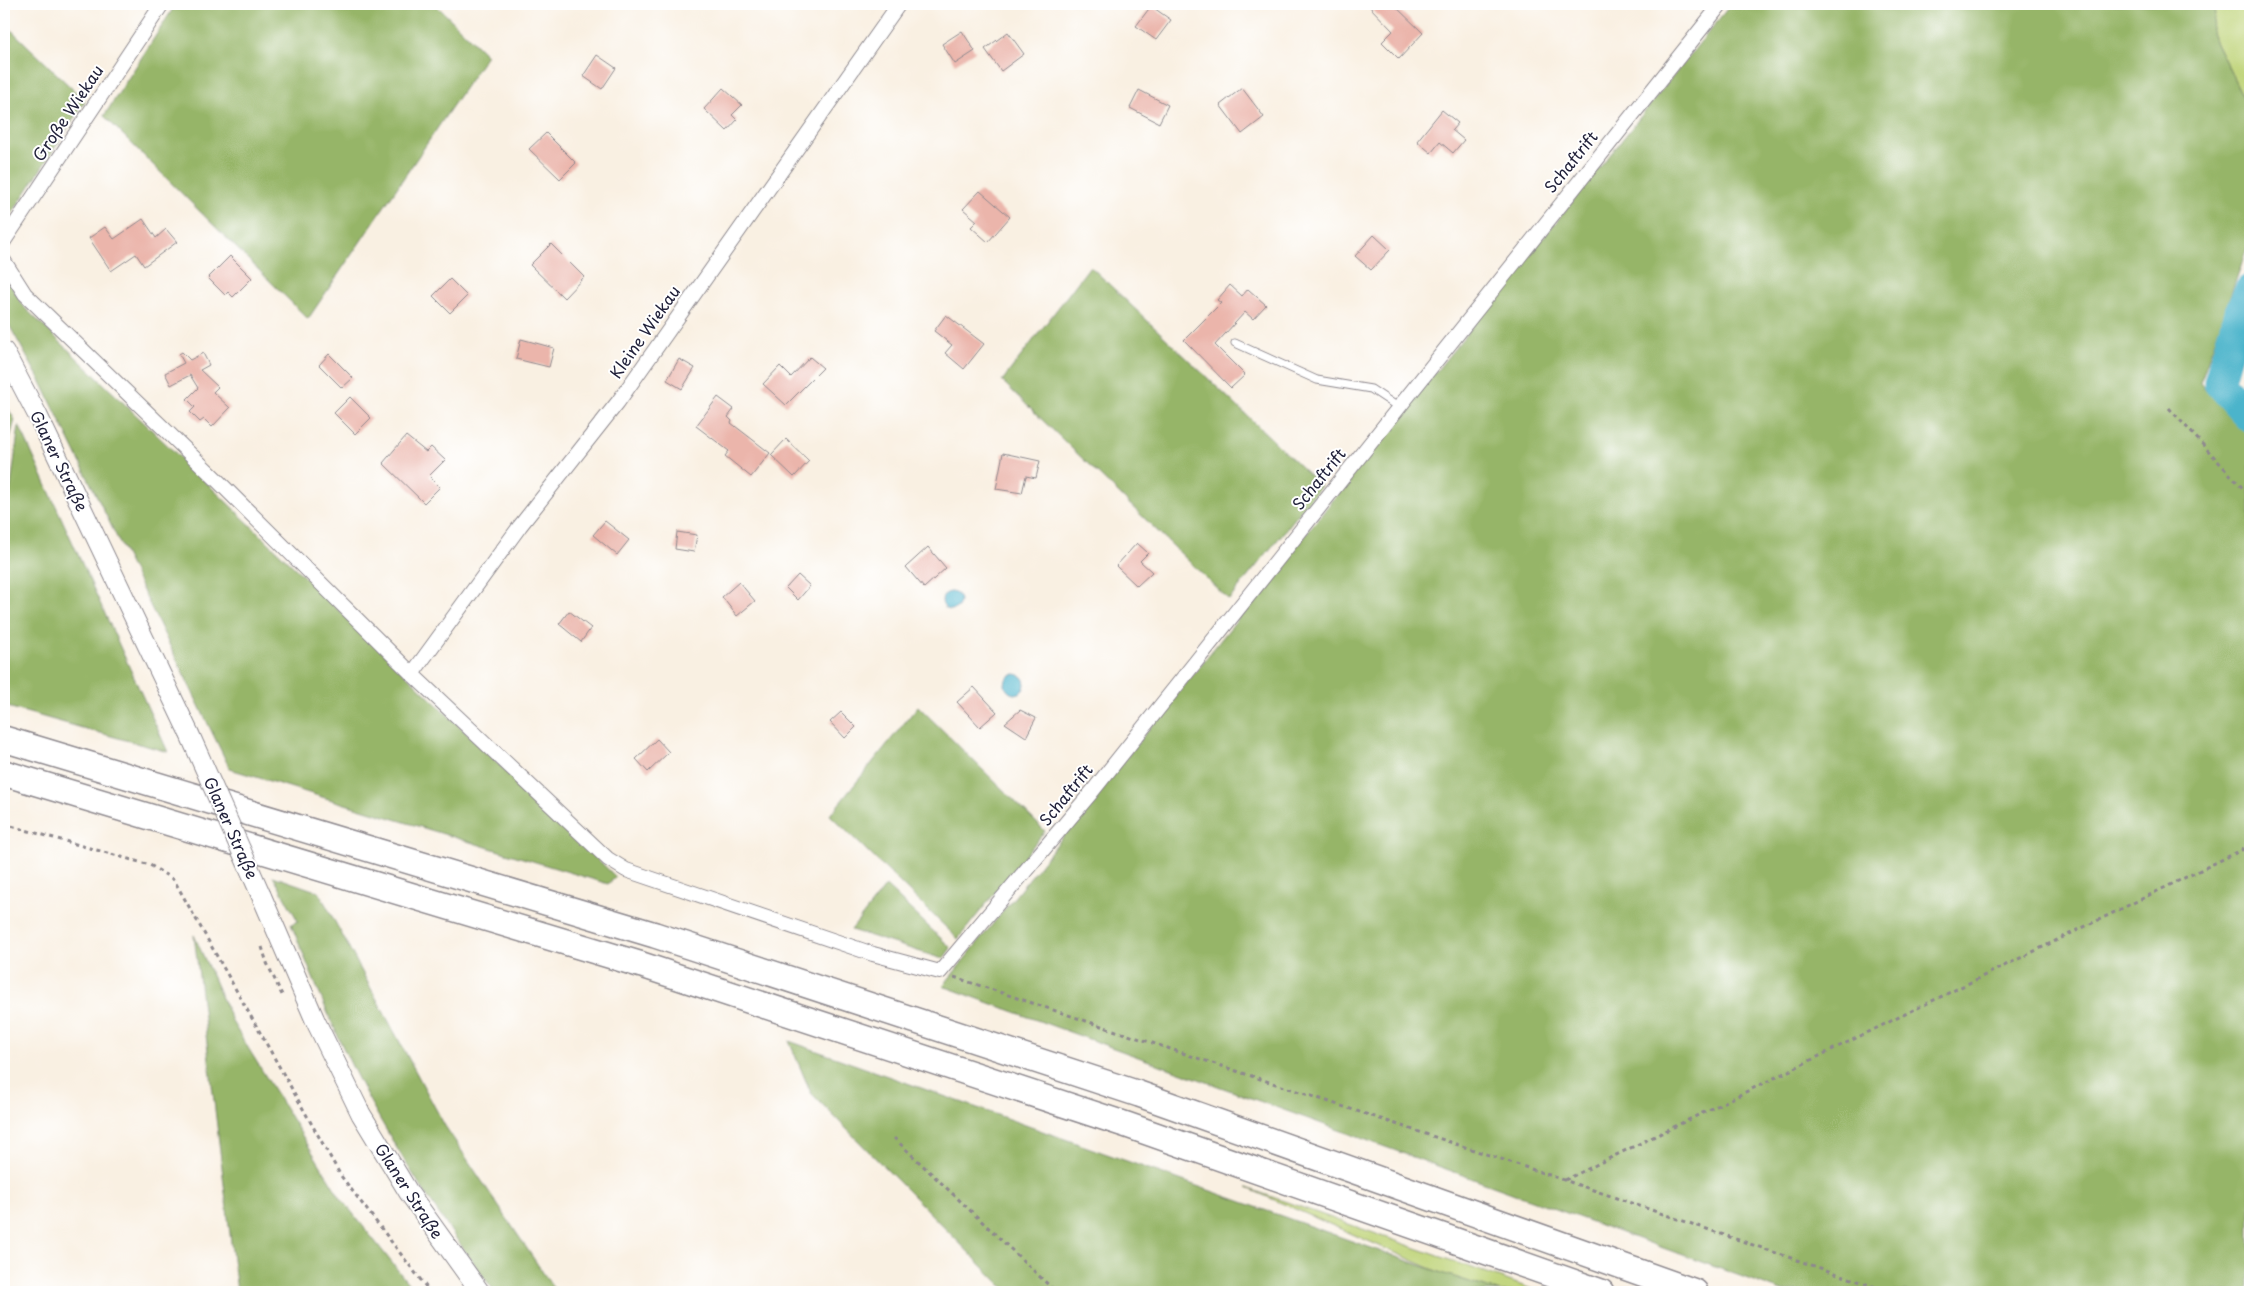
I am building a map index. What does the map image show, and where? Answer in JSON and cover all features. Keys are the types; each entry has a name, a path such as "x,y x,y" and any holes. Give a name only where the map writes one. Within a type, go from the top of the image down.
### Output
{"highway":[{"path":"4,739 655,935 1138,1094 1695,1292"},
{"path":"4,773 642,965 1127,1125 1601,1292"}],"street":[{"name":"Große Wiekau","path":"4,241 162,4"},
{"name":"Kleine Wiekau","path":"412,674 520,526 618,402 899,4"},
{"name":"Schaftrift","path":"940,972 1090,793 1721,4"},
{"path":"4,261 25,294 216,479 412,674 608,859 626,870 874,954 940,972"},
{"name":"Glaner Straße","path":"4,351 38,416 189,733 315,1020 361,1114 409,1193 480,1292"}],"lane":[{"path":"1235,343 1318,380 1370,389 1398,407"}],"path":[{"path":"2169,408 2250,496"},
{"path":"4,824 150,865 174,880 341,1176 430,1292"},
{"path":"1564,1180 2250,846"},
{"path":"940,972 1564,1180 1890,1292"},
{"path":"894,1138 1056,1292"}],"green space":[{"path":"176,4 435,4 487,55 308,319 104,116"},
{"path":"1731,4 2217,4 2211,33 2250,111 2250,240 2200,383 2250,437 2250,1292 1784,1292 943,986"},
{"path":"2217,4 2250,4 2250,111 2211,33"},
{"path":"4,23 85,101 4,226"},
{"path":"1090,266 1321,486 1229,600 1002,381"},
{"path":"4,275 25,308 616,877 608,884 230,769 41,382 4,316"},
{"path":"4,402 15,420 4,459"},
{"path":"19,425 168,752 4,706 4,498 10,493"},
{"path":"918,706 1045,831 958,939 830,815"},
{"path":"273,876 319,892 445,1126 556,1292 495,1292 435,1208 394,1143 356,1074 291,924 298,921"},
{"path":"886,886 951,948 943,959 851,930"},
{"path":"194,935 234,1025 340,1197 415,1292 237,1292"},
{"path":"789,1041 1500,1292 1008,1292 811,1093"},
{"path":"1247,1188 1540,1292 1500,1292 1439,1272"}],"water":[{"path":"947,592 955,592 960,597 958,608 947,610 942,605 942,597"},
{"path":"1015,674 1022,677 1025,684 1022,691 1015,694 1008,691 1005,684 1008,677"}],"building":[{"path":"1367,4 1393,4 1423,33 1399,59 1382,42 1393,31"},
{"path":"1151,6 1171,20 1156,40 1136,26"},
{"path":"962,31 975,51 955,64 942,44"},
{"path":"1008,32 1024,54 1001,71 985,49"},
{"path":"597,55 616,68 602,89 583,76"},
{"path":"723,88 742,105 732,115 737,120 727,131 704,109"},
{"path":"1242,88 1264,117 1242,134 1220,105"},
{"path":"1139,90 1168,105 1159,123 1130,108"},
{"path":"1442,110 1458,123 1452,130 1464,140 1453,153 1440,142 1431,153 1417,141"},
{"path":"546,133 576,163 560,179 529,149"},
{"path":"980,191 1010,217 988,242 971,227 977,221 963,209"},
{"path":"143,219 156,238 166,229 177,242 144,266 136,254 111,271 89,238 105,227 114,239"},
{"path":"1374,235 1390,250 1371,270 1355,256"},
{"path":"551,244 584,277 564,298 530,265"},
{"path":"230,256 252,278 233,297 228,292 225,295 208,278"},
{"path":"450,279 467,296 450,313 433,296"},
{"path":"1230,285 1242,296 1248,289 1266,305 1253,319 1245,312 1215,345 1245,375 1231,388 1184,340 1221,303 1217,300"},
{"path":"946,315 984,344 964,369 945,353 952,345 934,331"},
{"path":"521,339 554,348 549,367 516,359"},
{"path":"182,352 190,360 203,353 209,365 200,370 218,387 213,392 230,408 212,427 204,419 200,422 190,412 195,407 187,399 198,388 190,375 171,385 165,373 184,363 179,354"},
{"path":"329,354 353,378 342,388 319,365"},
{"path":"810,357 823,368 786,405 763,384 780,366 791,377"},
{"path":"679,359 695,368 682,389 667,380"},
{"path":"350,397 371,418 355,434 334,413"},
{"path":"718,397 734,409 728,417 732,421 731,423 770,453 751,477 725,456 729,451 696,426"},
{"path":"406,436 426,452 431,447 445,460 429,476 440,487 424,503 383,463"},
{"path":"786,439 809,461 794,477 771,455"},
{"path":"1003,453 1040,461 1036,478 1026,476 1022,493 996,489"},
{"path":"605,521 629,540 617,555 593,535"},
{"path":"677,532 697,535 694,552 675,549"},
{"path":"1137,543 1148,553 1140,561 1152,572 1137,586 1116,566"},
{"path":"928,547 946,568 924,588 906,567"},
{"path":"798,575 810,586 798,600 786,588"},
{"path":"739,582 755,601 737,616 722,597"},
{"path":"569,611 591,628 581,642 559,624"},
{"path":"974,687 997,712 980,727 957,702"},
{"path":"1020,710 1036,718 1026,737 1005,723"},
{"path":"841,712 856,727 845,738 830,722"},
{"path":"657,739 669,752 648,772 636,759"}],"waterway":[{"path":"2250,290 2238,316 2219,382 2250,418"}]}
